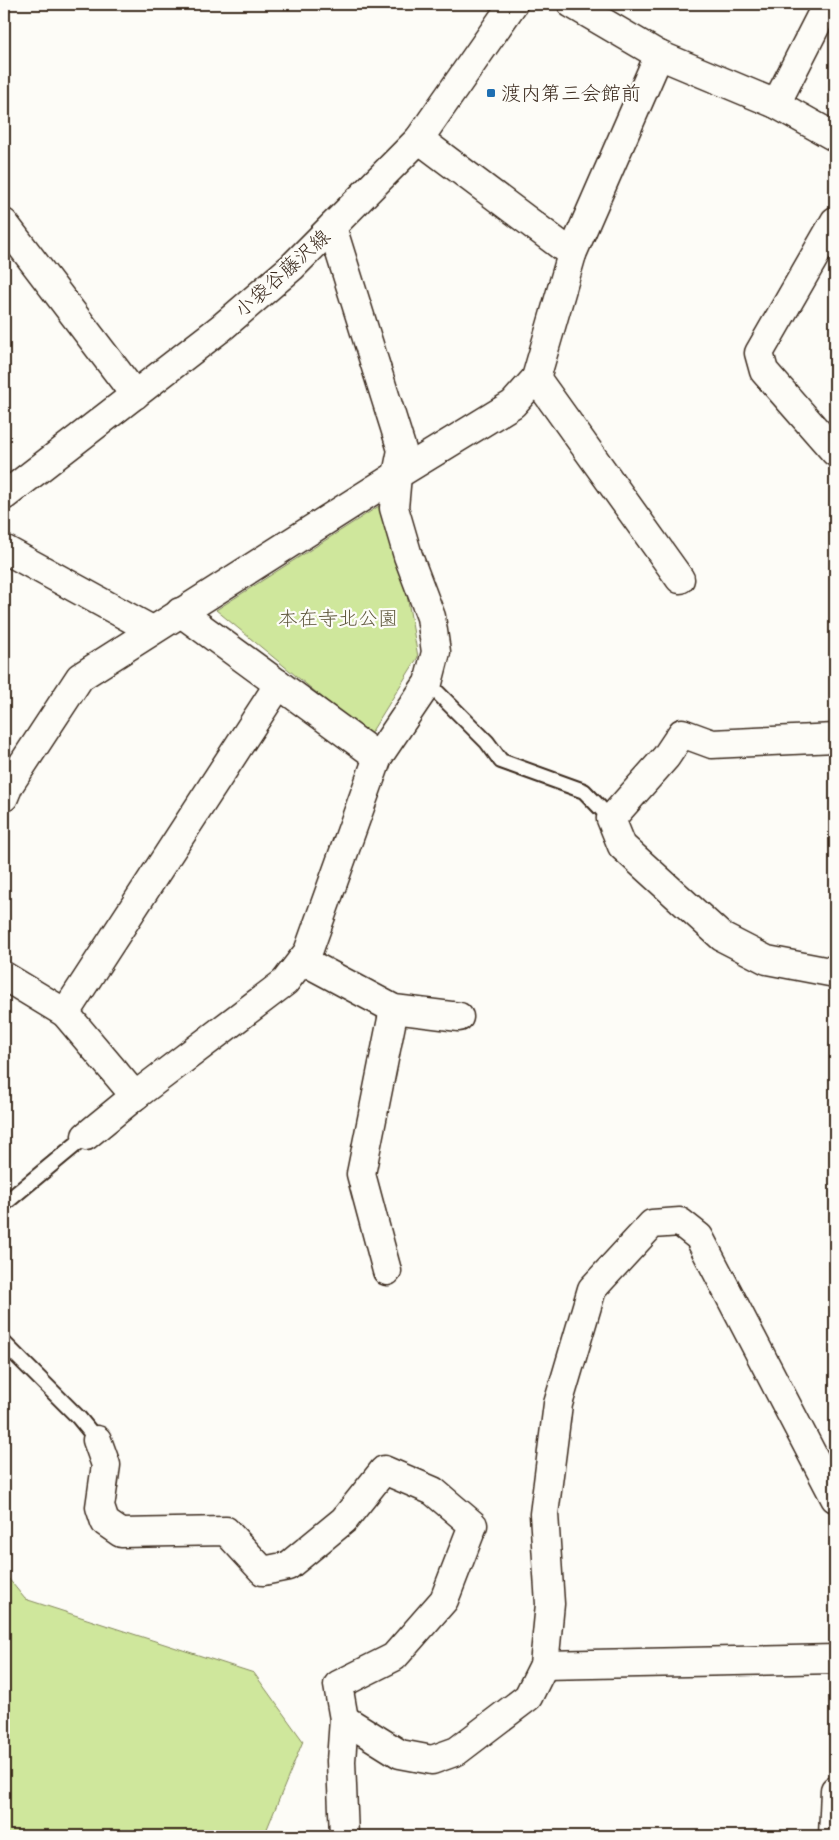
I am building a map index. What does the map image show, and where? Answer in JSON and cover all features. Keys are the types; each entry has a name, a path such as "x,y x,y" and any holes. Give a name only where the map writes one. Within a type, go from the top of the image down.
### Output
{"street":[{"path":"572,4 659,55 776,104 835,137"},
{"path":"776,104 827,4"},
{"name":"小袋谷藤沢線","path":"4,496 135,395 292,267 418,139 508,6"},
{"path":"4,797 9,785 80,677 397,475 513,404 536,378 572,254 659,55"},
{"path":"418,139 572,254"},
{"path":"835,221 759,353 764,371 835,452"},
{"path":"4,223 135,395"},
{"path":"86,1136 134,1096 285,982 302,960 308,952 378,757 428,683 436,652 431,617 408,556 394,508 397,475 402,450 332,227"},
{"path":"536,378 680,579"},
{"path":"4,549 152,630"},
{"path":"180,612 378,757"},
{"path":"65,1013 279,684"},
{"path":"835,738 712,744 682,733 666,757 610,819 622,846 722,937 768,960 835,973"},
{"path":"302,960 394,1009 459,1017"},
{"path":"4,976 65,1013 134,1096"},
{"path":"387,1271 361,1174 394,1009"},
{"path":"344,1719 400,1754 432,1760 457,1750 528,1698 544,1666 550,1604 544,1514 558,1404 592,1289 652,1224 680,1222 699,1236 835,1498"},
{"path":"97,1440 106,1465 100,1507 105,1522 121,1533 226,1531 263,1571 288,1566 344,1520 384,1470 433,1491 473,1525 444,1600 394,1657 338,1685 344,1719 341,1762 344,1836"},
{"path":"544,1666 835,1659"},
{"path":"833,1836 835,1790"}],"lane":[{"path":"428,683 487,742 501,761 584,791 610,819"},
{"path":"4,1204 86,1136"},
{"path":"4,1343 79,1418 97,1440"}],"green space":[{"name":"本在寺北公園","path":"390,499 418,657 369,736 216,610"},
{"path":"4,1573 25,1599 254,1673 303,1741 264,1836 4,1836"}],"place":[{"name":"渡内第三会館前","path":"491,93"}]}
